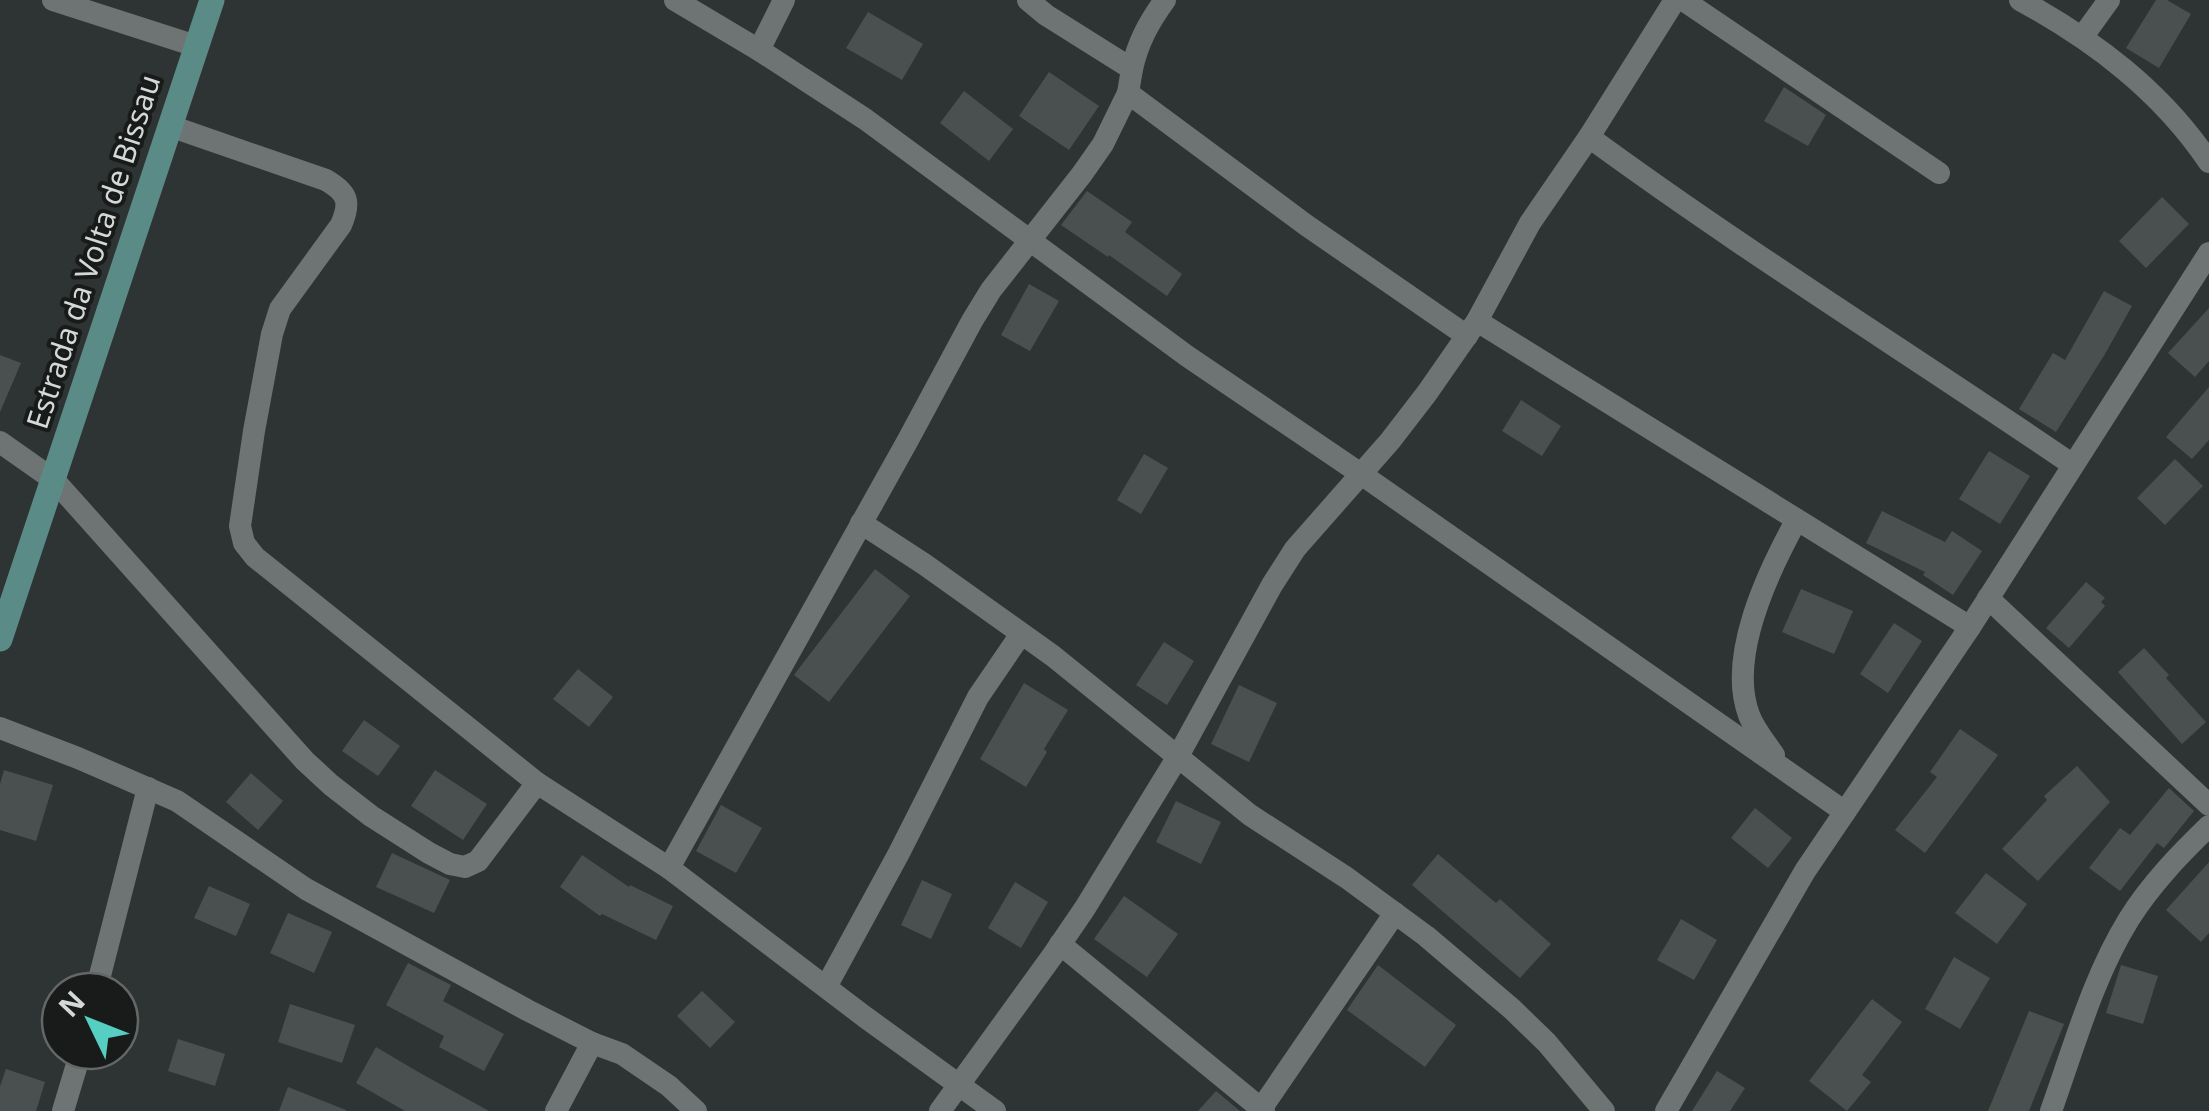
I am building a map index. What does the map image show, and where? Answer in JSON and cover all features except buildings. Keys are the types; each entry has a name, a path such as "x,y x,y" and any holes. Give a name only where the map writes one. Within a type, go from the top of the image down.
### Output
{"main road":[{"name":"Estrada da Volta de Bissau","path":"0,638 212,0"}],"street":[{"path":"53,0 196,46"},
{"path":"675,0 865,119 1187,356 1845,812"},
{"path":"759,50 784,0"},
{"path":"1028,0 1132,68"},
{"path":"669,868 972,320 1103,144 1128,93 1136,50 1165,0"},
{"path":"940,1111 1060,944 1176,758 1295,550 1427,393 1472,328 1530,223 1675,0"},
{"path":"1683,0 1939,173"},
{"path":"2020,0 2084,36 2131,74 2209,162"},
{"path":"2084,36 2109,0"},
{"path":"1128,93 1306,225 1970,627"},
{"path":"170,126 326,180 346,197 347,211 340,225 280,308 272,334 240,526 244,543 255,557 536,783 669,868 995,1111"},
{"path":"1589,137 2073,466"},
{"path":"1666,1111 1804,871 1970,627 2209,253"},
{"path":"0,442 54,480 331,786 428,853 466,867 478,860 536,783"},
{"path":"1781,766 1750,718 1743,695 1742,667 1754,616 1796,521"},
{"path":"861,523 1022,634 1250,814 1395,913 1512,1008 1548,1043 1604,1111"},
{"path":"1988,598 2209,805"},
{"path":"826,987 978,697 1022,634"},
{"path":"0,728 190,809 306,890 592,1044 622,1054 669,1086 696,1111"},
{"path":"101,971 148,788"},
{"path":"2051,1111 2101,974 2128,920 2154,883 2209,826"},
{"path":"1060,944 1263,1110 1395,913"},
{"path":"556,1111 592,1044"},
{"path":"63,1111 75,1071"}]}
